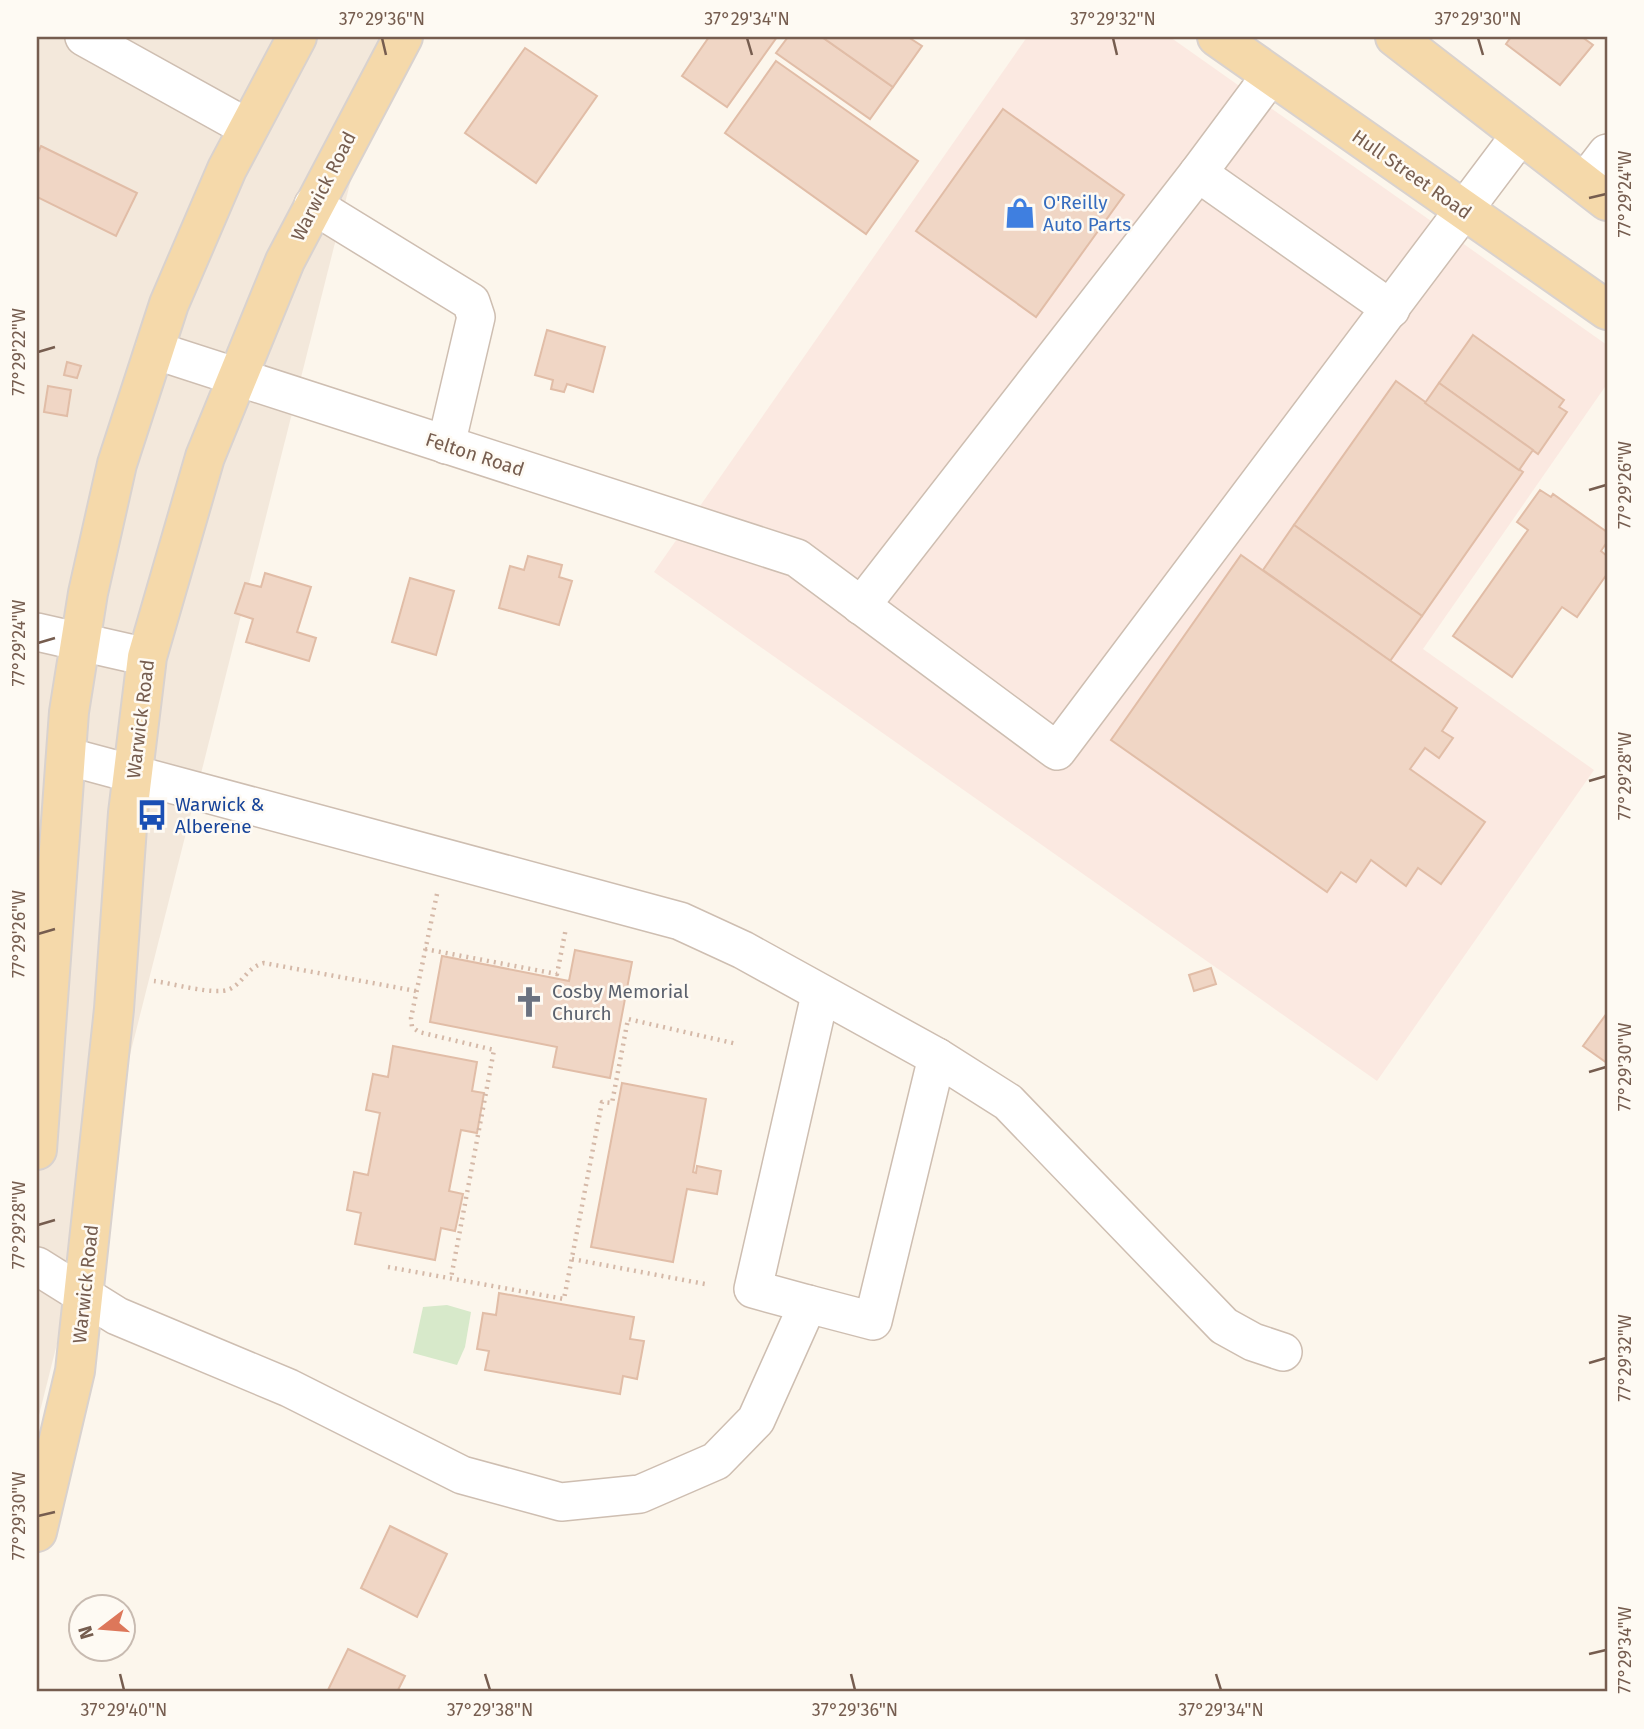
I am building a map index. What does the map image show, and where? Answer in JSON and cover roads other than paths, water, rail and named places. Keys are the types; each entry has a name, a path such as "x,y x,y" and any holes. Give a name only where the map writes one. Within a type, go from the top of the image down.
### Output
{"main road":[{"path":"37,1150 66,756 81,641 117,464 174,291 227,169 297,37"},
{"name":"Warwick Road","path":"37,1532 75,1371 114,1009 132,773 147,657 205,457 285,261 403,37"},
{"name":"Hull Street Road","path":"1217,37 1607,310"},
{"path":"1395,37 1596,192"}],"street":[{"path":"84,37 248,128"},
{"path":"861,606 1198,173 1270,75"},
{"path":"1198,173 1391,309 1521,134"},
{"path":"1596,192 1607,153"},
{"path":"313,205 471,302 476,317 446,445"},
{"name":"Felton Road","path":"154,350 796,558 1057,751 1391,309"},
{"path":"37,632 147,657"},
{"path":"66,756 680,921 743,950 820,995 937,1057 1008,1102 1224,1326 1253,1342 1283,1352"},
{"path":"820,995 753,1289 873,1321 937,1057"},
{"path":"37,1266 117,1316 289,1388 462,1475 561,1502 640,1494 716,1461 756,1420 808,1304"}],"place":[{"name":"O'Reilly Auto Parts","path":"1020,213"},
{"name":"Warwick & Alberene","path":"152,815"},
{"name":"Cosby Memorial Church","path":"529,1002"}]}
